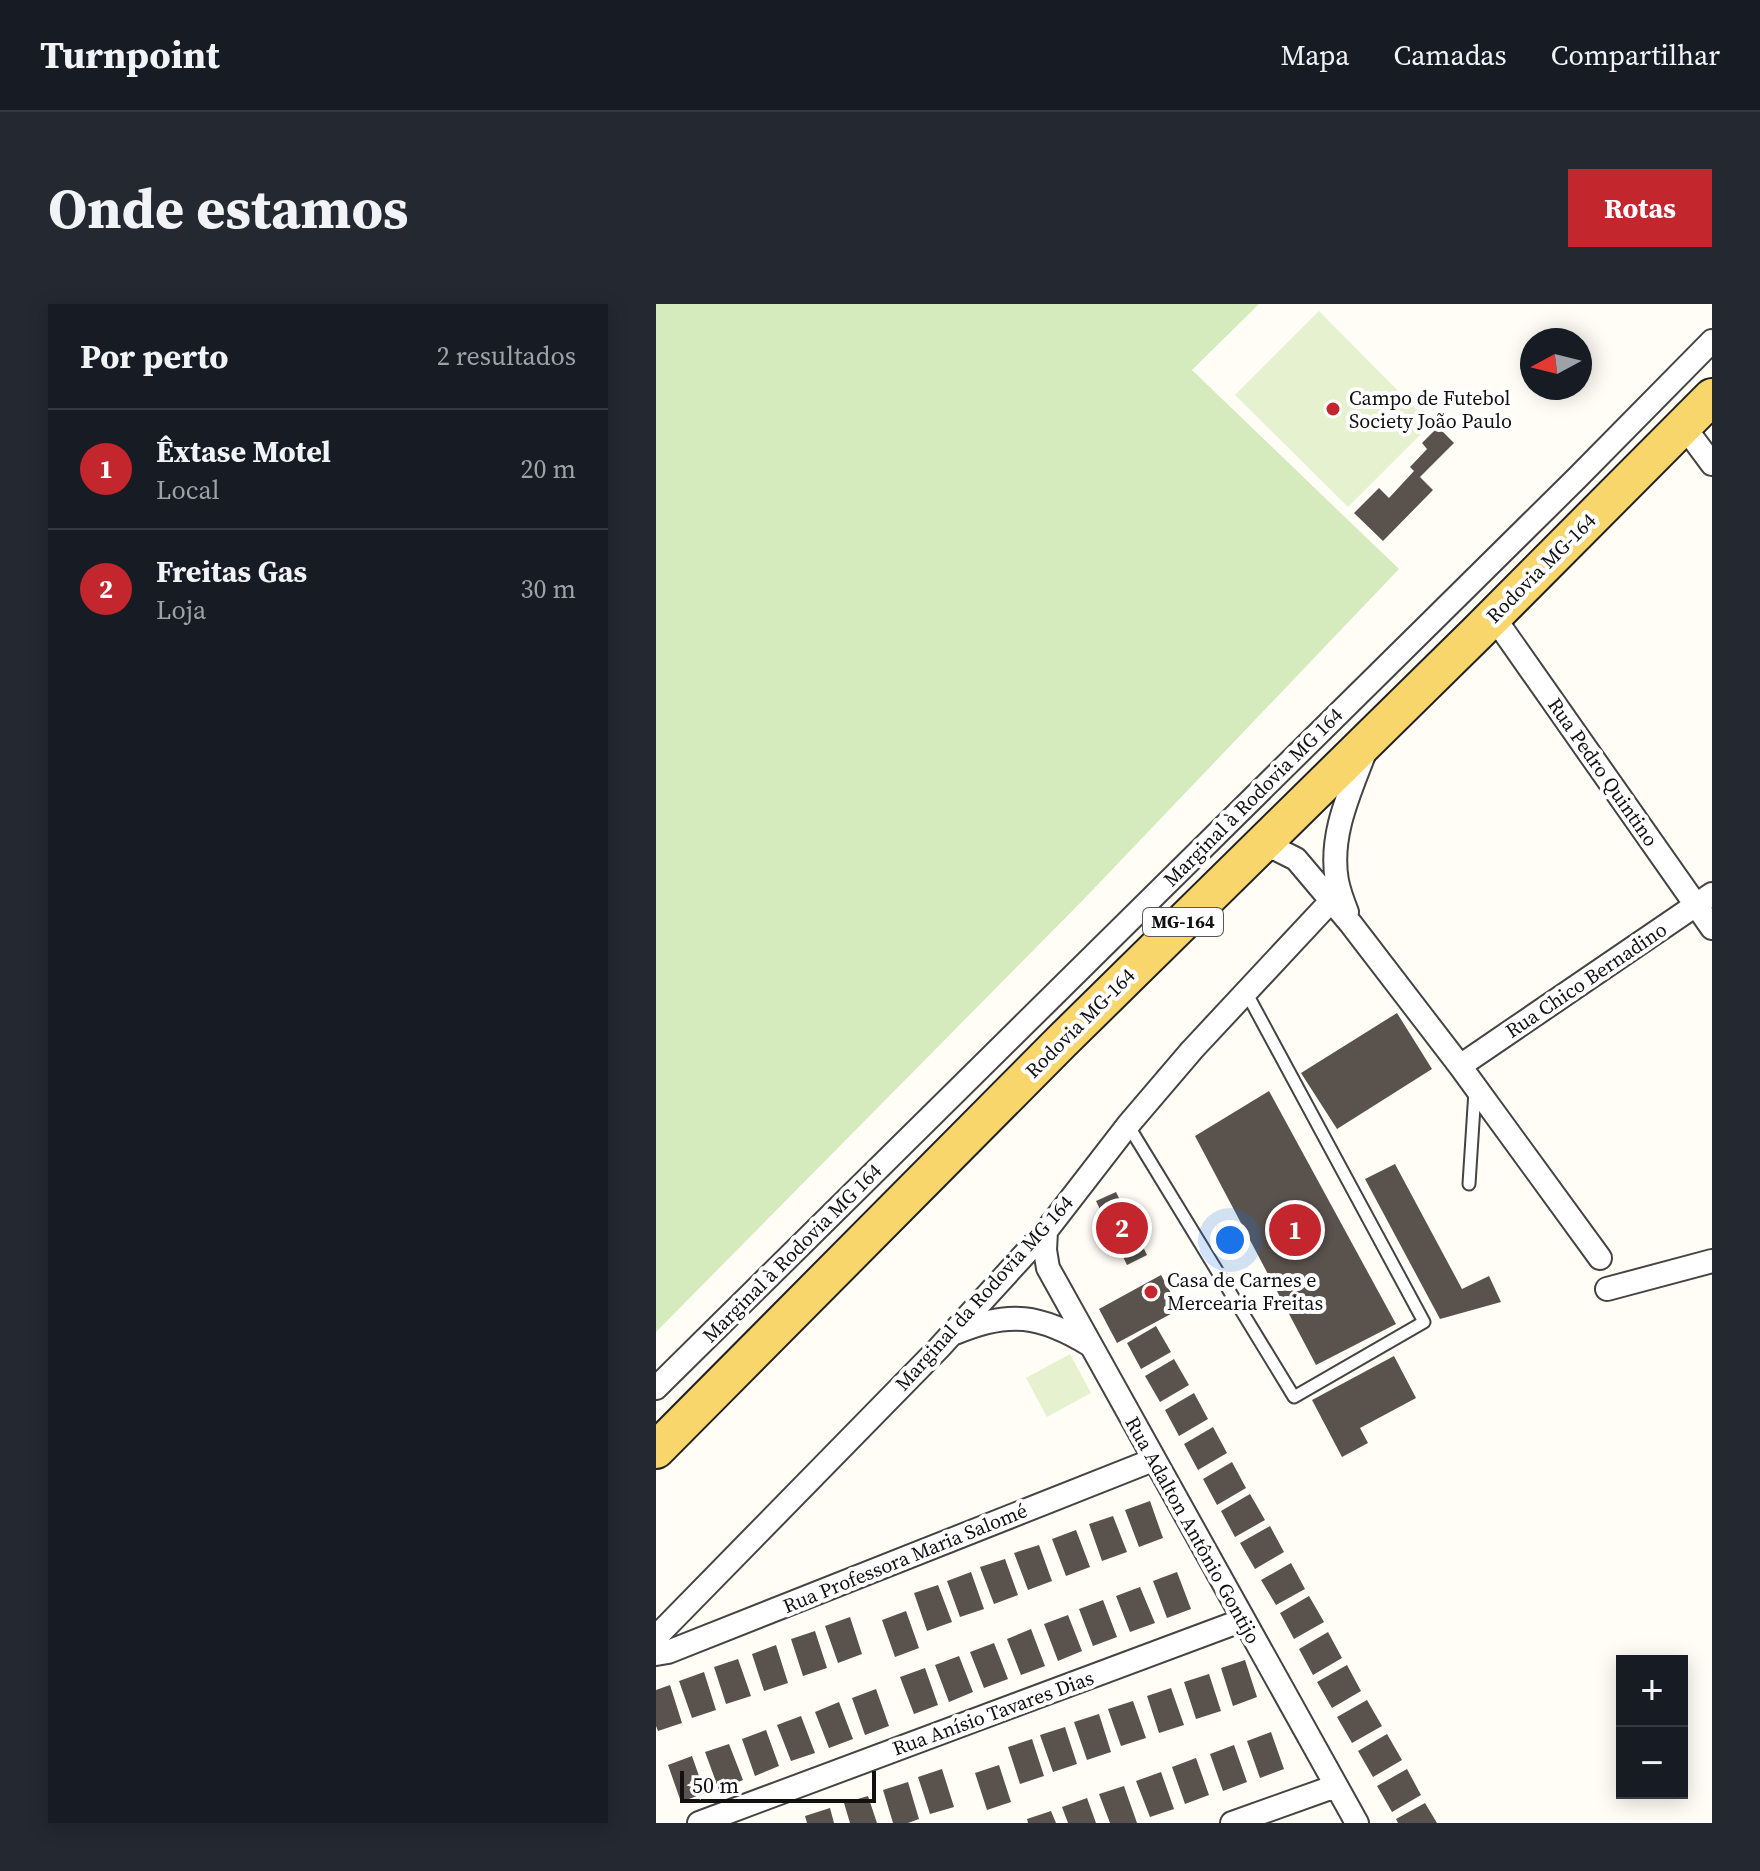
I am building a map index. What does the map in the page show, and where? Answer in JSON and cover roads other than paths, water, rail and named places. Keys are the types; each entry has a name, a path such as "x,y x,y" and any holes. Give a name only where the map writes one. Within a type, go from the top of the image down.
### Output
{"main road":[{"name":"Rodovia MG-164","path":"656,1450 1038,1065 1712,397"}],"street":[{"name":"Marginal à Rodovia MG 164","path":"656,1388 1712,341"},
{"path":"1683,425 1712,464"},
{"name":"Rua Pedro Quintino","path":"1493,616 1704,900 1712,928"},
{"path":"1351,924 1337,882 1336,842 1341,814 1371,737"},
{"path":"1258,848 1276,849 1296,859 1351,924 1475,1086 1600,1258"},
{"name":"Rua Chico Bernadino","path":"1460,1066 1704,900"},
{"name":"Marginal da Rodovia MG 164","path":"656,1637 950,1335 1046,1231 1128,1125 1192,1050 1331,901"},
{"name":"Rua Adalton Antônio Gontijo","path":"1046,1231 1048,1268 1357,1823"},
{"path":"1607,1289 1712,1261"},
{"path":"950,1335 976,1324 1019,1318 1043,1322 1090,1345"},
{"name":"Rua Professora Maria Salomé","path":"656,1654 668,1652 1153,1460"},
{"name":"Rua Anísio Tavares Dias","path":"699,1823 1243,1620"},
{"path":"1232,1823 1336,1786"}],"lane":[{"path":"1128,1125 1294,1397 1424,1322 1246,992"},
{"path":"1469,1184 1475,1086"}],"place":[{"name":"Campo de Futebol Society João Paulo","path":"1333,409"},
{"name":"Freitas Gas","path":"1122,1228"},
{"name":"Êxtase Motel","path":"1295,1230"},
{"name":"Casa de Carnes e Mercearia Freitas","path":"1151,1292"}]}
